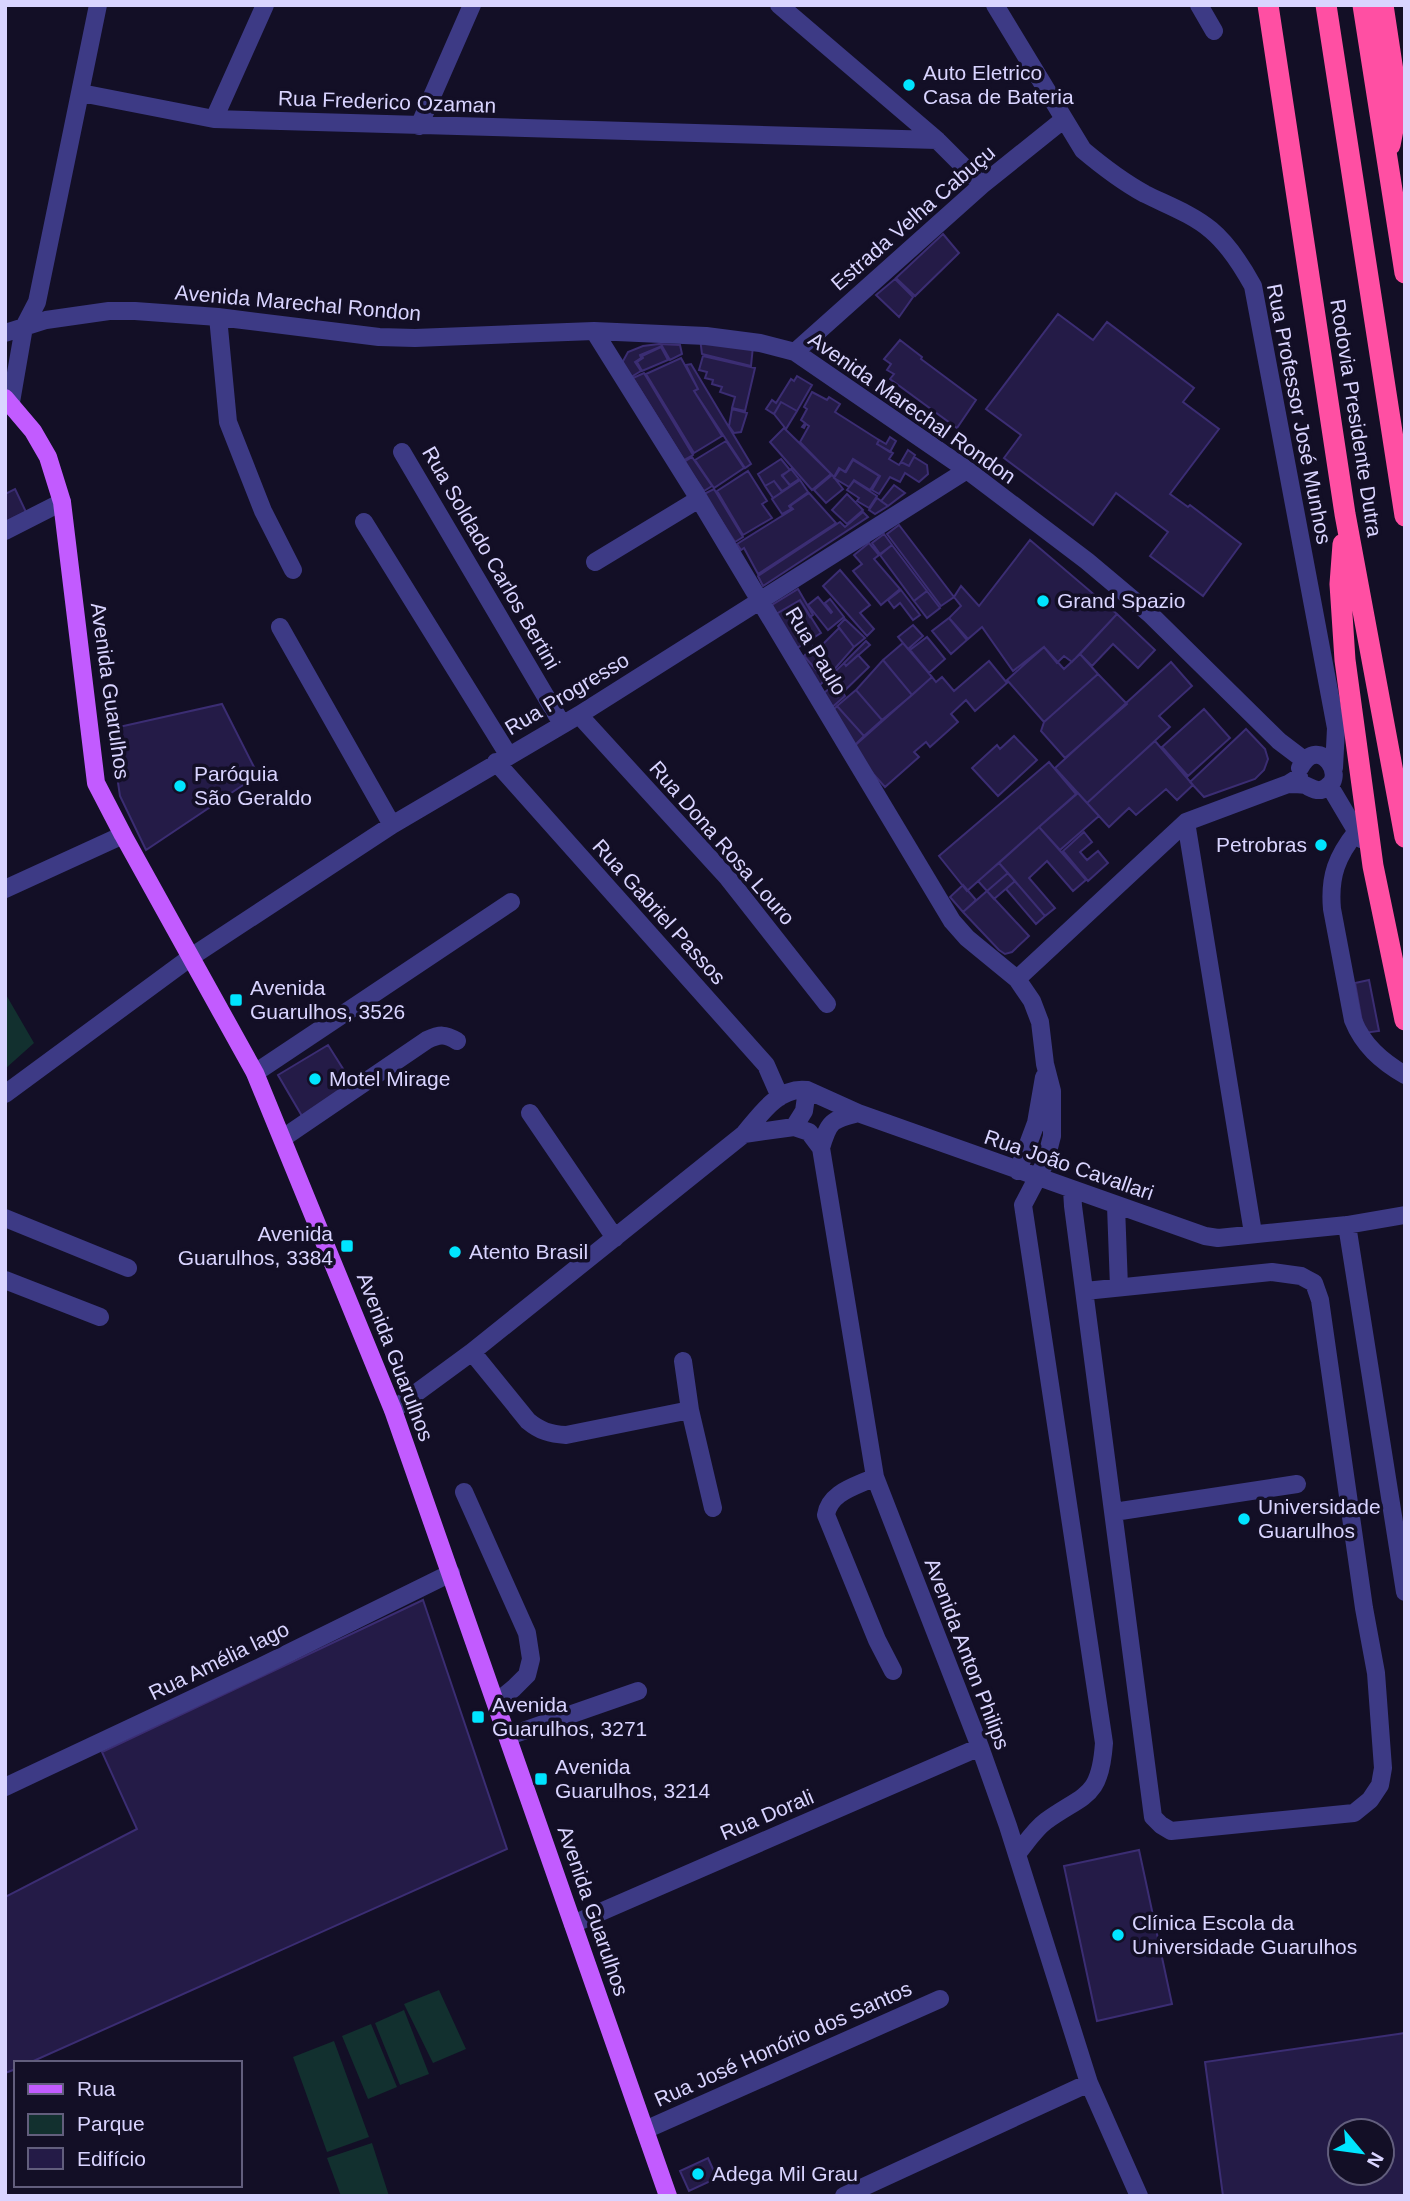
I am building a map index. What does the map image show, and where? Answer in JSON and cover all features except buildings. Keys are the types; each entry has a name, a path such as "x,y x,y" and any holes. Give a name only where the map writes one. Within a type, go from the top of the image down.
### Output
{"highway":[{"name":"Rodovia Presidente Dutra","path":"1268,5 1345,514 1405,837"},
{"name":"Rodovia Presidente Dutra","path":"1326,5 1405,516"},
{"path":"1363,5 1405,273"},
{"path":"1383,5 1398,104 1387,161"},
{"path":"1345,514 1340,584 1345,660 1373,866 1405,1020"}],"main road":[{"name":"Avenida Guarulhos","path":"8,400 33,430 48,457 62,502 96,783 255,1073 283,1138 393,1410 668,2196"}],"street":[{"path":"8,400 24,327 37,302 98,5"},
{"path":"214,119 265,5"},
{"path":"419,126 472,5"},
{"path":"779,5 937,140 982,185"},
{"name":"Rua Professor José Munhos","path":"995,5 1083,150 1142,192 1212,230 1237,258 1253,286 1336,728 1311,773"},
{"path":"1199,5 1214,31"},
{"name":"Rua Frederico Ozaman","path":"80,93 214,119 937,140"},
{"name":"Estrada Velha Cabuçu","path":"795,352 982,185 1063,120"},
{"name":"Avenida Marechal Rondon","path":"5,333 46,320 109,311 218,317 391,337 594,331 706,336 760,343 795,352 967,470 1087,561 1150,614 1311,773"},
{"path":"218,317 228,422 263,511 293,570"},
{"name":"Rua Paulo","path":"594,331 699,499 952,921 967,938 1017,979 1032,1001 1040,1022 1045,1065"},
{"name":"Rua Soldado Carlos Bertini","path":"402,452 562,724"},
{"name":"Rua Progresso","path":"5,1094 191,957 392,825 579,715 967,470"},
{"path":"595,562 699,499"},
{"path":"5,531 62,502"},
{"name":"Rua Gabriel Passos","path":"364,522 503,759 766,1065 780,1097"},
{"path":"280,627 392,825"},
{"name":"Rua Dona Rosa Louro","path":"579,715 727,877 827,1004"},
{"path":"1017,979 1186,822 1311,773 1357,831 1373,866"},
{"path":"1186,822 1252,1233"},
{"path":"1357,831 1338,859 1331,893 1350,1007 1359,1034 1367,1046 1405,1075"},
{"path":"5,889 123,835"},
{"path":"255,1073 511,902"},
{"path":"283,1138 427,1040 437,1035 446,1035 457,1041"},
{"path":"1018,1171 1035,1123 1045,1065"},
{"path":"1017,1854 1044,1822 1083,1798 1096,1783 1102,1766 1104,1744 1023,1205 1045,1163 1052,1136 1052,1091 1045,1065"},
{"path":"393,1410 472,1352 744,1134 765,1109 780,1097 798,1089 807,1090 804,1111 794,1127"},
{"name":"Rua João Cavallari","path":"807,1090 858,1113 1205,1236 1218,1238 1347,1225 1404,1216"},
{"path":"530,1113 615,1238"},
{"path":"821,1148 832,1121 858,1113"},
{"path":"744,1134 794,1127 809,1132 821,1148"},
{"name":"Avenida Anton Philips","path":"821,1148 875,1477 1008,1826 1089,2083 1139,2196"},
{"path":"1072,1189 1085,1291 1114,1511 1153,1817 1171,1831 1354,1813 1370,1800 1380,1785 1382,1768 1376,1673 1364,1608 1320,1300 1314,1283 1301,1276 1272,1272 1085,1291"},
{"path":"1116,1206 1119,1287"},
{"path":"1404,1216 1405,1235"},
{"path":"5,1218 128,1268"},
{"path":"1347,1225 1405,1591"},
{"path":"5,1280 100,1317"},
{"path":"472,1352 528,1421 551,1434 566,1435 690,1410"},
{"path":"682,1362 690,1410 713,1508"},
{"path":"875,1477 836,1495 827,1505 826,1515 893,1671"},
{"path":"1114,1511 1297,1484"},
{"path":"464,1492 527,1633 531,1658 527,1675 497,1702"},
{"name":"Rua Amélia lago","path":"5,1787 256,1669 451,1573"},
{"path":"509,1736 638,1691"},
{"name":"Rua Dorali","path":"573,1924 980,1747"},
{"path":"1008,1826 1044,1822"},
{"name":"Rua José Honório dos Santos","path":"646,2130 940,1999"},
{"path":"844,2196 1089,2083"}],"green space":[{"path":"5,993 34,1043 5,1069"},
{"path":"439,1990 466,2049 433,2063 404,2004"},
{"path":"404,2010 429,2074 400,2085 375,2023"},
{"path":"371,2024 397,2087 368,2099 342,2036"},
{"path":"334,2041 369,2137 327,2152 293,2057"},
{"path":"372,2143 389,2196 341,2196 327,2158"}],"place":[{"name":"Auto Eletrico Casa de Bateria","path":"909,85"},
{"name":"Grand Spazio","path":"1043,601"},
{"name":"Paróquia São Geraldo","path":"180,786"},
{"name":"Petrobras","path":"1321,845"},
{"name":"Avenida Guarulhos, 3526","path":"236,1000"},
{"name":"Motel Mirage","path":"315,1079"},
{"name":"Avenida Guarulhos, 3384","path":"347,1246"},
{"name":"Atento Brasil","path":"455,1252"},
{"name":"Universidade Guarulhos","path":"1244,1519"},
{"name":"Avenida Guarulhos, 3271","path":"478,1717"},
{"name":"Avenida Guarulhos, 3214","path":"541,1779"},
{"name":"Clínica Escola da Universidade Guarulhos","path":"1118,1935"},
{"name":"Adega Mil Grau","path":"698,2174"}]}
